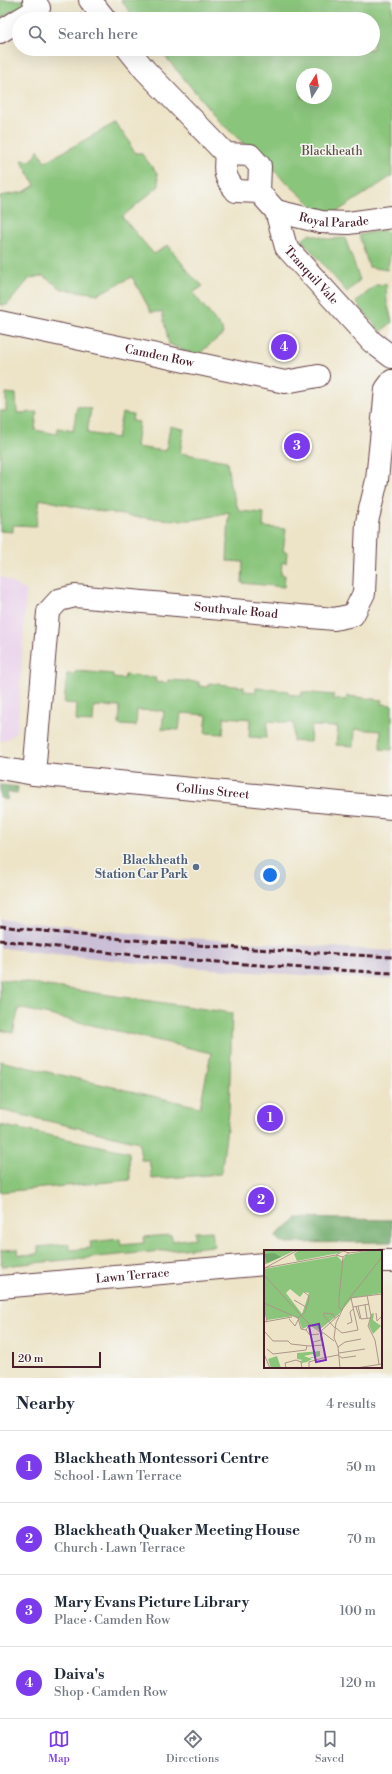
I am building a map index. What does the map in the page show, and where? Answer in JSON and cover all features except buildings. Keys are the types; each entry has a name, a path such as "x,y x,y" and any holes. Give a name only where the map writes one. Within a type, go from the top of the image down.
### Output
{"street":[{"path":"33,12 39,8 34,0"},
{"path":"90,0 99,12"},
{"path":"0,32 12,25"},
{"path":"134,56 145,70 226,154 250,155 260,166 259,192 236,191 226,179 226,154"},
{"name":"Tranquil Vale","path":"259,192 276,211 286,247 368,338 392,357"},
{"name":"Royal Parade","path":"276,211 321,222 348,223 392,217"},
{"name":"Camden Row","path":"0,322 285,382 318,376"},
{"name":"Southvale Road","path":"34,774 48,612 59,600 75,596 334,618 353,615 364,593 367,522 377,480 386,388 392,382"},
{"name":"Collins Street","path":"0,768 34,774 392,808"},
{"path":"382,1261 392,1260"},
{"name":"Lawn Terrace","path":"0,1287 258,1265"}],"shaded area":[{"path":"0,576 26,591 18,724 15,733 6,740 0,741"},
{"path":"0,919 158,936 392,951 392,980 148,964 0,948"}],"green space":[{"path":"0,0 31,0 0,18"},
{"name":"Blackheath","path":"121,0 392,0 392,176 335,213 316,209 221,123 165,56 380,56 380,12 130,12"},
{"path":"115,123 130,142 130,145 135,153 141,153 157,173 159,186 122,217 154,254 168,245 191,275 203,286 193,293 222,329 223,334 196,356 169,344 162,312 151,312 132,277 98,294 62,289 43,276 30,278 7,305 0,305 0,196 24,192 35,185 21,160 30,161 36,156 38,149 45,162"},
{"path":"384,230 392,234 392,247 387,270 369,267 359,235"},
{"path":"310,234 328,239 345,238 360,280 347,292 302,240"},
{"path":"386,284 387,302 392,322 381,332 356,302 376,285"},
{"path":"6,393 16,394 17,413 37,412 35,430 57,434 58,428 73,431 77,406 91,409 87,433 117,438 122,413 133,415 132,421 139,422 136,447 166,451 170,426 184,429 180,453 227,461 230,485 239,511 264,513 263,527 286,529 283,551 287,552 286,563 282,562 281,575 285,575 284,587 242,583 243,562 227,561 229,512 198,519 169,520 113,514 40,499 36,526 13,525 13,532 0,531 0,411 6,411"},
{"path":"76,671 113,674 113,678 124,679 125,675 156,678 155,682 167,683 168,680 199,682 199,686 209,687 209,683 244,687 244,691 256,692 256,688 288,691 288,694 302,696 302,692 334,695 333,699 346,700 347,696 383,700 382,704 392,705 392,750 380,749 381,731 355,729 354,746 336,745 338,727 311,726 310,742 293,741 294,723 268,721 266,738 249,737 250,719 224,717 223,734 205,733 207,715 181,713 179,730 162,729 164,711 137,710 136,726 119,725 120,707 94,706 93,722 76,721 77,704 64,703 67,674 75,674"},
{"path":"0,785 18,787 17,793 8,792 7,800 0,798"},
{"path":"0,979 232,1013 229,1113 221,1174 152,1179 149,1160 141,1160 139,1142 0,1110 0,1061 200,1107 211,1053 19,1008 13,1033 0,1030"},
{"path":"0,1125 129,1152 130,1180 0,1192"},
{"path":"297,1218 392,1220 392,1242 281,1243 275,1236"},
{"path":"212,1231 214,1246 2,1266 1,1250 18,1249 19,1255 38,1254 38,1247 69,1244 70,1250 91,1248 90,1242 120,1239 121,1245 144,1243 143,1237 171,1235 172,1241 195,1238 195,1232"}],"railway":[{"path":"0,926 98,937 196,945 392,957"},
{"path":"0,940 196,960 392,973"}],"place":[{"name":"Daiva's","path":"284,347"},
{"name":"Mary Evans Picture Library","path":"297,446"},
{"name":"Blackheath Station Car Park","path":"196,867"},
{"name":"Blackheath Montessori Centre","path":"270,1118"},
{"name":"Blackheath Quaker Meeting House","path":"261,1200"}]}
